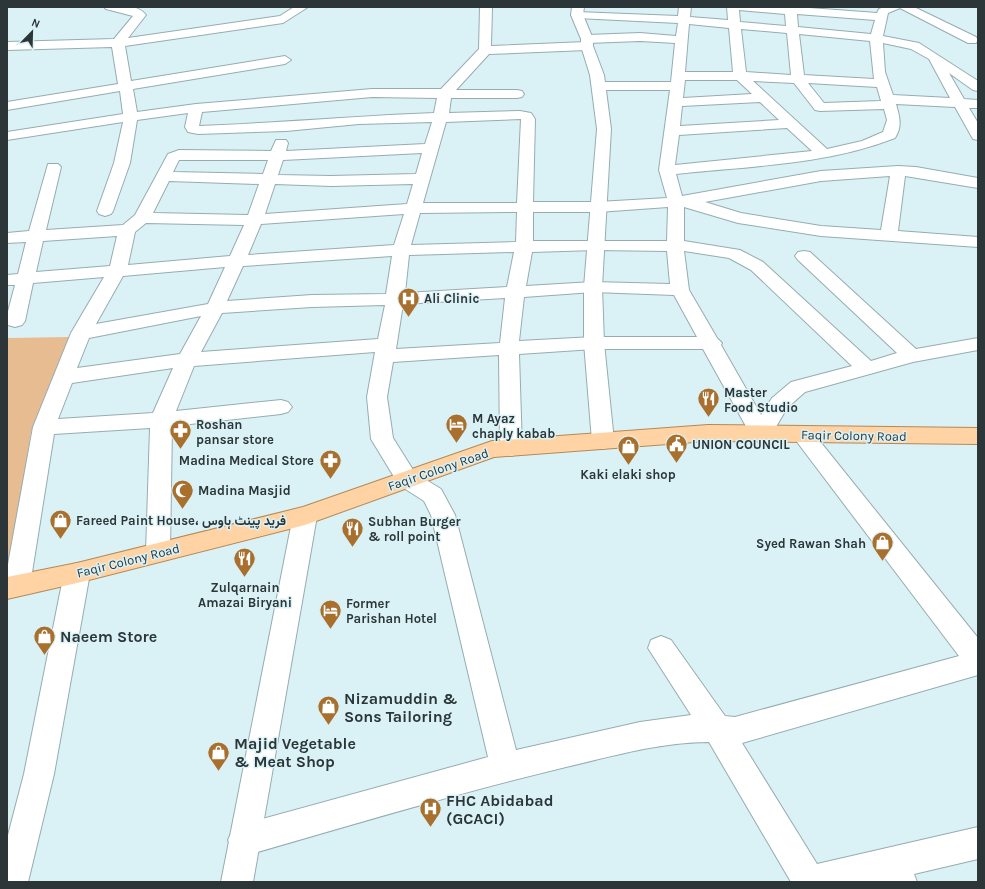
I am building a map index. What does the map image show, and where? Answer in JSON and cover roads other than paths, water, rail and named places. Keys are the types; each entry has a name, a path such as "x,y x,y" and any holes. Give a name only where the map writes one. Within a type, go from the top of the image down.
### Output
{"main road":[{"name":"Faqir Colony Road","path":"12,587 77,573 305,516 492,449 708,433 978,436"}],"street":[{"path":"105,211 122,164 131,117 118,43 140,15 136,12 110,7"},
{"path":"7,46 118,43 283,19 302,7"},
{"path":"486,7 485,50 445,93 441,116 401,250 395,299 377,397 382,439 407,480 433,495 443,515 505,766"},
{"path":"685,7 667,170 676,202 675,246 680,290 712,344 761,434"},
{"path":"732,7 740,76 824,154"},
{"path":"741,7 790,9 881,17"},
{"path":"672,131 748,144 824,154 860,146 890,135 894,120 879,72 876,38 883,11 895,7"},
{"path":"905,7 975,40"},
{"path":"790,9 798,79 820,107 889,102 978,104"},
{"path":"603,441 594,343 593,286 604,129 599,86 577,11 636,12 684,20 876,38 931,51 978,87"},
{"path":"485,50 640,37 681,40"},
{"path":"950,43 975,40"},
{"path":"931,51 978,136"},
{"path":"7,106 284,60"},
{"path":"677,88 740,76 883,83"},
{"path":"599,86 677,88 763,98"},
{"path":"7,136 196,108 372,93 517,94"},
{"path":"196,108 193,129 286,127 360,120 441,116 526,116 528,119 524,248 515,293 508,348 511,448"},
{"path":"667,170 748,144 791,123"},
{"path":"158,552 161,420 187,360 215,308 255,220 286,127"},
{"path":"12,587 44,427 81,333 118,270 134,224 164,176 173,157 179,154 277,156 431,148"},
{"path":"15,321 24,278 53,167"},
{"path":"7,238 134,224 255,220 413,208 526,206 598,207 676,202 821,176 898,171 916,172 978,182"},
{"path":"889,236 898,171"},
{"path":"164,176 331,181 422,179"},
{"path":"676,202 696,204 738,218 821,231 978,242"},
{"path":"7,280 118,270 401,250 596,245 691,246 734,254 758,266 867,368"},
{"path":"804,256 912,356"},
{"path":"81,333 215,308 312,301 395,299 515,293 593,286 680,290"},
{"path":"64,377 187,360 385,350 508,348 594,343 712,344"},
{"path":"761,434 779,403 798,387 912,356 978,344"},
{"path":"44,427 161,420 281,407"},
{"path":"802,434 978,659"},
{"path":"237,882 305,516"},
{"path":"12,882 39,774 77,573"},
{"path":"661,648 716,727 809,882 895,873 978,843"},
{"path":"244,840 505,766 659,732 716,727 735,730 978,663"}],"place":[{"name":"Ali Clinic","path":"409,318"},
{"name":"Master Food Studio","path":"709,418"},
{"name":"M Ayaz chaply kabab","path":"457,444"},
{"name":"Roshan pansar store","path":"180,450"},
{"name":"UNION COUNCIL","path":"677,464"},
{"name":"Kaki elaki shop","path":"628,466"},
{"name":"Madina Medical Store","path":"330,480"},
{"name":"Madina Masjid","path":"183,510"},
{"name":"Fareed Paint House، فرید پینٹ ہاوس","path":"60,540"},
{"name":"Subhan Burger & roll point","path":"352,548"},
{"name":"Syed Rawan Shah","path":"882,562"},
{"name":"Zulqarnain Amazai Biryani","path":"245,578"},
{"name":"Former Parishan Hotel","path":"330,630"},
{"name":"Naeem Store","path":"44,656"},
{"name":"Nizamuddin & Sons Tailoring","path":"328,726"},
{"name":"Majid Vegetable & Meat Shop","path":"218,772"},
{"name":"FHC Abidabad (GCACI)","path":"430,828"}]}
